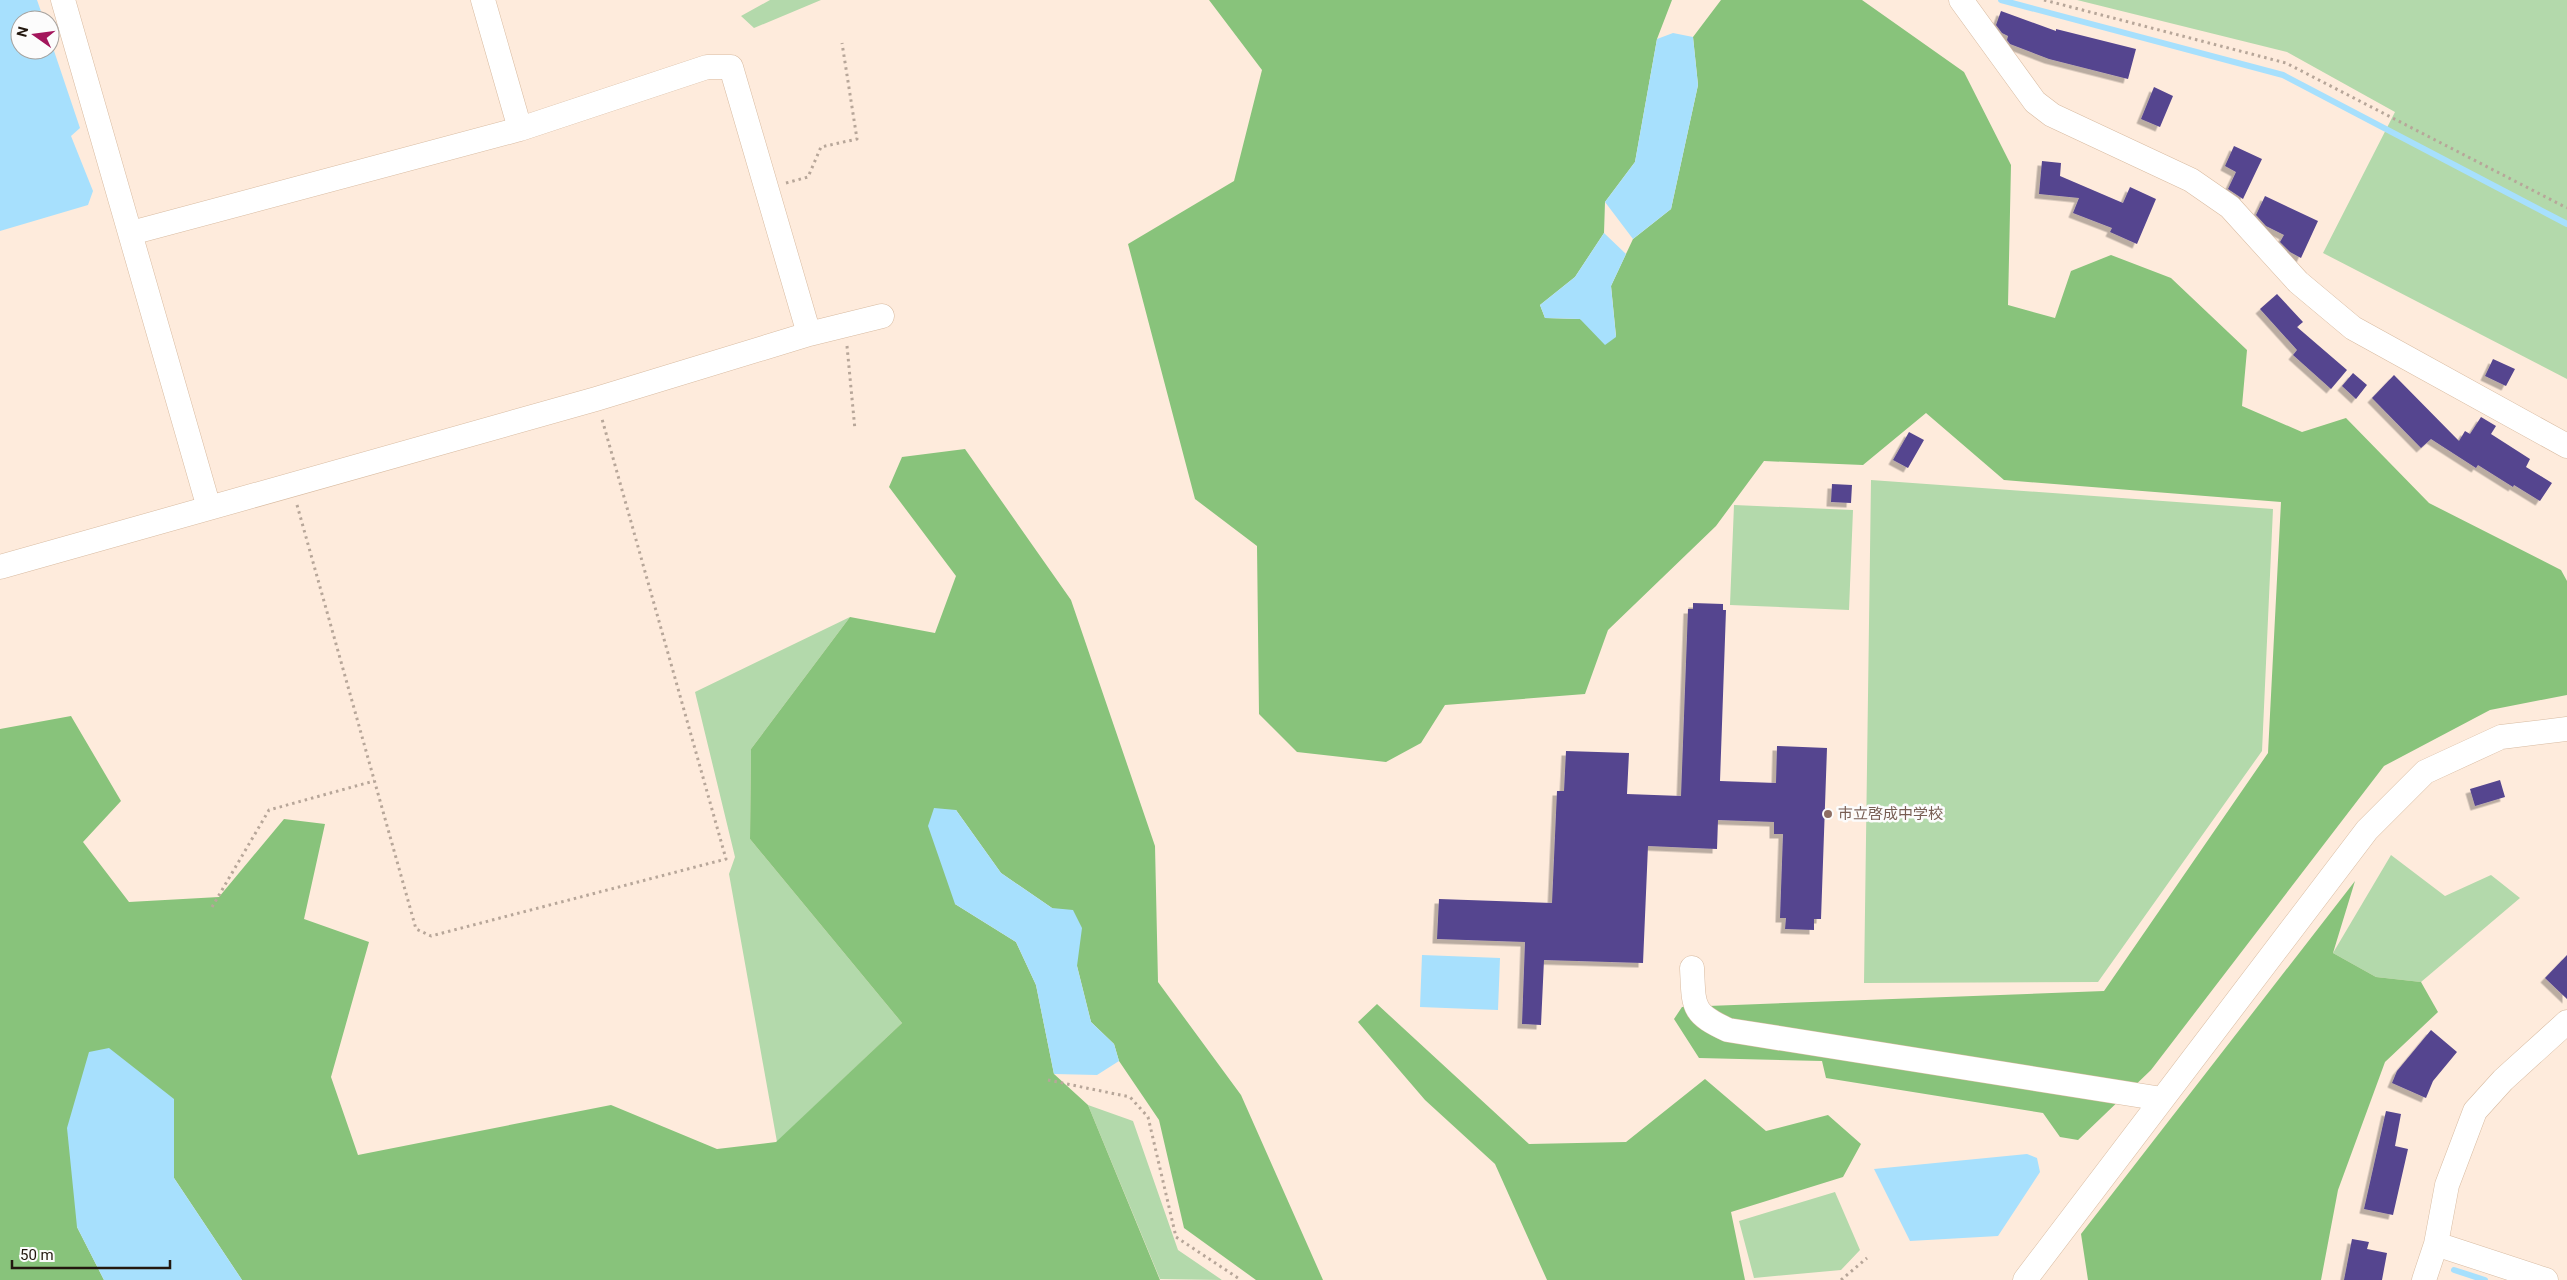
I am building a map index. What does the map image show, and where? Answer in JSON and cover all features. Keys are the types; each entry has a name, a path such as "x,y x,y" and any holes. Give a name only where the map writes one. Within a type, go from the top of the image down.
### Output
{"street":[{"path":"62,0 131,233 209,508"},
{"path":"483,0 520,129"},
{"path":"1960,0 2035,102 2052,115 2191,180 2230,207 2298,282 2353,328 2567,446"},
{"path":"131,233 520,129 707,67 731,67 809,334"},
{"path":"0,567 596,399 809,334 882,316"},
{"path":"2025,1280 2367,830 2426,772 2501,737 2567,729"},
{"path":"1692,968 1693,1001 1705,1019 1728,1030 2162,1099"},
{"path":"2424,1280 2436,1244 2447,1185 2476,1111 2503,1080 2567,1022"},
{"path":"2436,1244 2546,1280"}],"path":[{"path":"2044,0 2286,63 2567,208"},
{"path":"766,187 808,177 821,147 857,139 842,43"},
{"path":"839,327 848,348 855,430"},
{"path":"291,485 416,929 431,936 726,858 596,399"},
{"path":"212,907 269,810 374,781"},
{"path":"1048,1080 1130,1097 1148,1117 1176,1237 1241,1280"},
{"path":"1841,1280 1867,1258"}],"green space":[{"path":"770,0 821,0 754,28 741,16"},
{"path":"1209,0 1672,0 1657,39 1635,162 1605,202 1604,233 1575,277 1540,305 1545,318 1580,319 1616,336 1611,286 1633,239 1671,209 1698,85 1693,37 1721,0 1862,0 1964,72 2011,165 2008,305 2055,318 2071,271 2111,255 2171,278 2247,350 2242,406 2302,432 2346,418 2429,503 2561,570 2567,581 2567,695 2490,710 2384,766 2151,1070 2078,1140 2060,1137 2043,1113 1826,1078 1822,1061 1699,1058 1674,1019 1682,1007 2104,991 2268,753 2281,502 2004,480 1926,413 1863,465 1764,461 1716,526 1608,630 1585,694 1445,705 1421,743 1386,762 1297,752 1259,714 1257,546 1195,499 1128,244 1234,181 1262,70"},
{"path":"2077,0 2567,0 2567,379 2323,253 2395,112 2287,52"},
{"path":"965,449 1071,600 1155,846 1158,982 1241,1095 1323,1280 1256,1280 1184,1228 1159,1120 1119,1061 1114,1044 1091,1022 1077,966 1052,908 1001,873 956,810 955,904 1016,942 1036,985 1054,1074 1088,1105 1160,1280 242,1280 174,1178 174,1099 77,1227 104,1280 0,1280 0,729 71,716 121,801 83,842 129,902 219,897 284,819 325,824 304,919 369,942 331,1077 358,1155 611,1105 717,1149 776,1142 902,1023 750,839 751,749 850,617 935,633 956,576 889,487 902,457"},
{"path":"1871,480 2273,509 2262,751 2098,982 1864,983"},
{"path":"1734,505 1853,510 1849,610 1730,605"},
{"path":"850,617 751,749 750,839 902,1023 777,1142 729,874 735,857 695,692"},
{"path":"2391,855 2445,896 2491,875 2520,898 2421,982 2376,977 2333,953"},
{"path":"2355,881 2333,953 2376,977 2421,982 2438,1012 2385,1062 2338,1190 2321,1280 2088,1280 2081,1234"},
{"path":"1377,1004 1529,1144 1626,1142 1705,1079 1766,1131 1828,1115 1861,1144 1843,1177 1731,1212 1745,1280 1547,1280 1495,1164 1425,1100 1358,1022"},
{"path":"1088,1105 1133,1121 1178,1250 1222,1280 1160,1279"},
{"path":"1835,1192 1860,1250 1841,1270 1754,1278 1739,1221"}],"water":[{"path":"0,0 37,0 40,10 10,10 10,60 57,60 80,128 71,136 93,191 88,205 0,231"},
{"path":"1673,33 1693,37 1698,85 1671,209 1633,239 1605,202 1635,162 1657,39"},
{"path":"1604,233 1626,254 1611,286 1616,337 1605,345 1580,319 1545,318 1540,305 1575,277"},
{"path":"934,808 956,810 1001,873 1052,908 1073,910 1082,928 1077,966 1091,1022 1114,1044 1119,1061 1097,1075 1054,1074 1036,985 1016,942 955,904 928,826"},
{"path":"1422,955 1500,958 1498,1010 1420,1007"},
{"path":"109,1048 174,1099 174,1178 242,1280 104,1280 77,1227 67,1128 89,1052"},
{"path":"2027,1154 2037,1158 2040,1172 1998,1236 1910,1241 1874,1169"}],"building":[{"path":"2001,11 2056,31 2056,29 2136,49 2128,79 2049,59 2010,44 2007,40 2008,36 2002,33 1996,25"},
{"path":"2154,87 2173,96 2160,127 2141,119"},
{"path":"2234,146 2262,159 2243,199 2228,189 2236,172 2225,166"},
{"path":"2042,161 2061,163 2060,176 2123,203 2130,187 2156,199 2137,244 2110,232 2112,228 2073,213 2079,198 2039,194"},
{"path":"2265,196 2318,221 2301,258 2290,252 2280,242 2284,235 2266,226 2256,215"},
{"path":"2277,294 2303,322 2297,327 2347,370 2331,389 2293,355 2297,350 2260,309"},
{"path":"2493,359 2515,369 2506,386 2485,376"},
{"path":"2353,373 2367,385 2356,399 2342,386"},
{"path":"2394,375 2459,441 2465,431 2470,434 2481,417 2496,426 2491,434 2530,459 2526,467 2552,483 2540,501 2478,465 2476,468 2431,439 2421,448 2372,398"},
{"path":"1909,432 1924,440 1908,468 1893,460"},
{"path":"1832,484 1852,485 1851,503 1831,502"},
{"path":"1693,603 1723,604 1723,610 1726,610 1720,781 1776,783 1777,746 1827,748 1821,919 1814,919 1814,930 1785,929 1786,918 1780,918 1783,834 1774,834 1774,822 1718,820 1717,849 1648,846 1643,963 1544,960 1541,1025 1522,1024 1525,942 1437,939 1439,899 1552,903 1557,791 1564,791 1566,751 1629,753 1627,794 1681,796 1688,609 1693,609"},
{"path":"2500,780 2505,797 2475,806 2470,789"},
{"path":"2567,955 2567,999 2545,978"},
{"path":"2431,1030 2457,1052 2433,1081 2426,1098 2392,1083 2397,1071"},
{"path":"2386,1111 2401,1114 2395,1146 2408,1149 2393,1215 2364,1209"},
{"path":"2352,1239 2369,1242 2367,1249 2387,1253 2382,1280 2344,1280"}],"waterway":[{"path":"2001,0 2283,75 2567,224"},
{"path":"2454,1270 2485,1280"}],"place":[{"name":"市立啓成中学校","path":"1828,814"}]}
